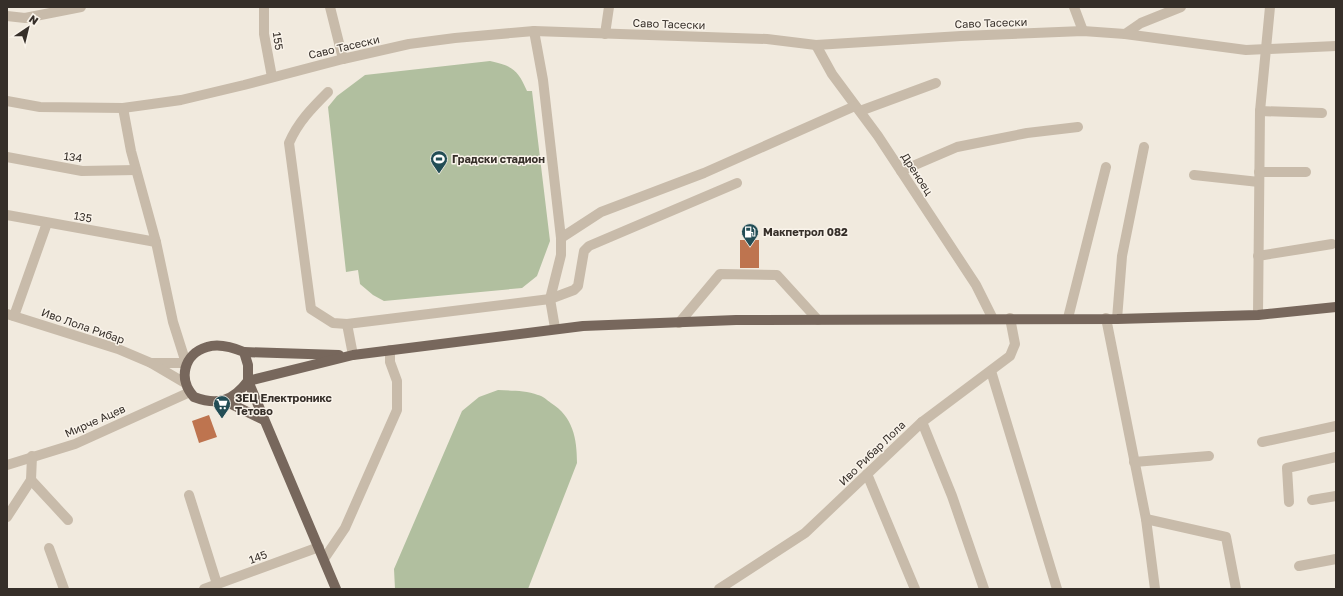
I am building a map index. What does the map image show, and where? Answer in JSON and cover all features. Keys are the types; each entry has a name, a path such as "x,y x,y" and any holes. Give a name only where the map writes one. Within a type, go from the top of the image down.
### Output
{"main road":[{"path":"353,355 244,352 224,345 207,347 192,356 186,363 184,371 187,387 194,397 205,401 223,400 239,393 248,381 353,355 555,328 646,322 679,323 736,320 1010,318 1111,319 1258,315 1336,307"},
{"path":"244,352 248,365 248,381 336,589"},
{"path":"223,400 264,420"}],"street":[{"path":"7,16 25,18 81,7"},
{"name":"155","path":"264,7 264,34 272,78"},
{"path":"330,7 343,59"},
{"path":"605,34 609,7"},
{"path":"1074,7 1083,31"},
{"path":"1125,34 1141,23 1181,7"},
{"path":"1258,315 1260,111 1270,7"},
{"name":"Саво Тасески","path":"7,101 40,107 123,108 181,100 409,44 455,38 534,32 767,39 816,45 961,36 1083,31 1125,34 1246,50 1336,46"},
{"path":"534,32 543,80 561,238 561,255 550,299 555,328"},
{"name":"Дреноец","path":"816,45 832,74 901,171 976,285 993,319"},
{"path":"561,238 601,212 704,173 858,109 936,82"},
{"path":"328,92 303,118 294,131 289,143 311,309 333,323 347,324 550,299 574,290 578,286 584,251 589,246 737,183"},
{"path":"123,108 136,170 156,242 173,322 186,363 151,363"},
{"path":"1260,111 1322,113"},
{"path":"901,171 957,147 1027,133 1078,127"},
{"path":"1144,147 1111,319 1134,462 1146,519 1155,589"},
{"name":"134","path":"7,157 82,171 136,170"},
{"path":"1068,318 1106,166"},
{"path":"1194,176 1259,177 1306,172"},
{"name":"135","path":"7,215 156,242"},
{"path":"11,315 47,223"},
{"path":"1258,256 1332,244"},
{"path":"679,323 720,274 777,275 818,320"},
{"name":"Иво Лола Рибар","path":"11,315 80,337 151,363"},
{"name":"Иво Рибар Лола","path":"719,589 805,533 922,422 1010,356 1015,344 1010,318"},
{"path":"347,324 353,355"},
{"path":"324,559 345,528 397,410 397,381 390,362 390,350"},
{"path":"151,363 187,387"},
{"path":"991,371 1057,589"},
{"name":"Мирче Ацев","path":"7,465 74,444 187,387"},
{"path":"922,422 952,496 984,589"},
{"path":"1262,442 1336,426"},
{"path":"7,517 31,480 32,456"},
{"path":"1134,462 1209,456"},
{"path":"1289,502 1287,468 1336,457"},
{"path":"867,474 915,589"},
{"path":"31,480 68,520"},
{"path":"189,495 217,584"},
{"path":"1312,500 1336,496"},
{"path":"1146,519 1226,537 1236,589"},
{"name":"145","path":"204,589 319,547"},
{"path":"49,548 64,589"},
{"path":"1299,566 1336,559"}],"green space":[{"name":"Градски стадион","path":"490,61 514,70 521,78 527,91 532,91 550,241 537,276 522,288 384,301 373,295 360,284 358,270 346,272 328,107 337,96 365,75"},
{"path":"498,390 528,392 545,398 564,415 569,422 575,437 577,463 528,589 395,589 394,569 462,411 479,397"}],"building":[{"path":"740,240 759,240 759,268 740,268"},
{"path":"209,415 217,437 199,443 192,421"}],"place":[{"name":"Градски стадион","path":"439,174"},
{"name":"Макпетрол 082","path":"750,247"},
{"name":"ЗЕЦ Електроникс Тетово","path":"222,419"}]}
